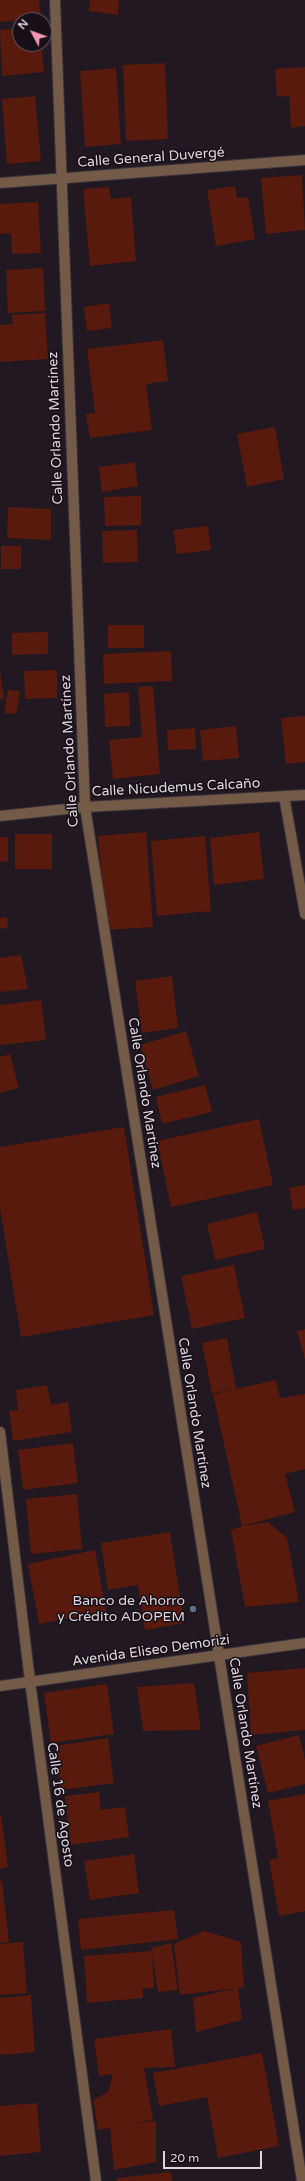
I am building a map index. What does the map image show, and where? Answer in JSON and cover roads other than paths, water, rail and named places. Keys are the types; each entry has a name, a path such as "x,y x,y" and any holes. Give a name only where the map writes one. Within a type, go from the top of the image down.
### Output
{"street":[{"name":"Calle Orlando Martínez","path":"55,0 85,807 302,2181"},
{"name":"Calle General Duvergé","path":"0,183 305,160"},
{"name":"Calle Nicudemus Calcaño","path":"0,816 85,807 305,795"},
{"path":"284,796 305,914"},
{"name":"Calle 16 de Agosto","path":"0,1432 30,1682 96,2181"},
{"name":"Avenida Eliseo Demorizi","path":"0,1686 305,1643"}],"place":[{"name":"Banco de Ahorro y Crédito ADOPEM","path":"193,1609"}]}
